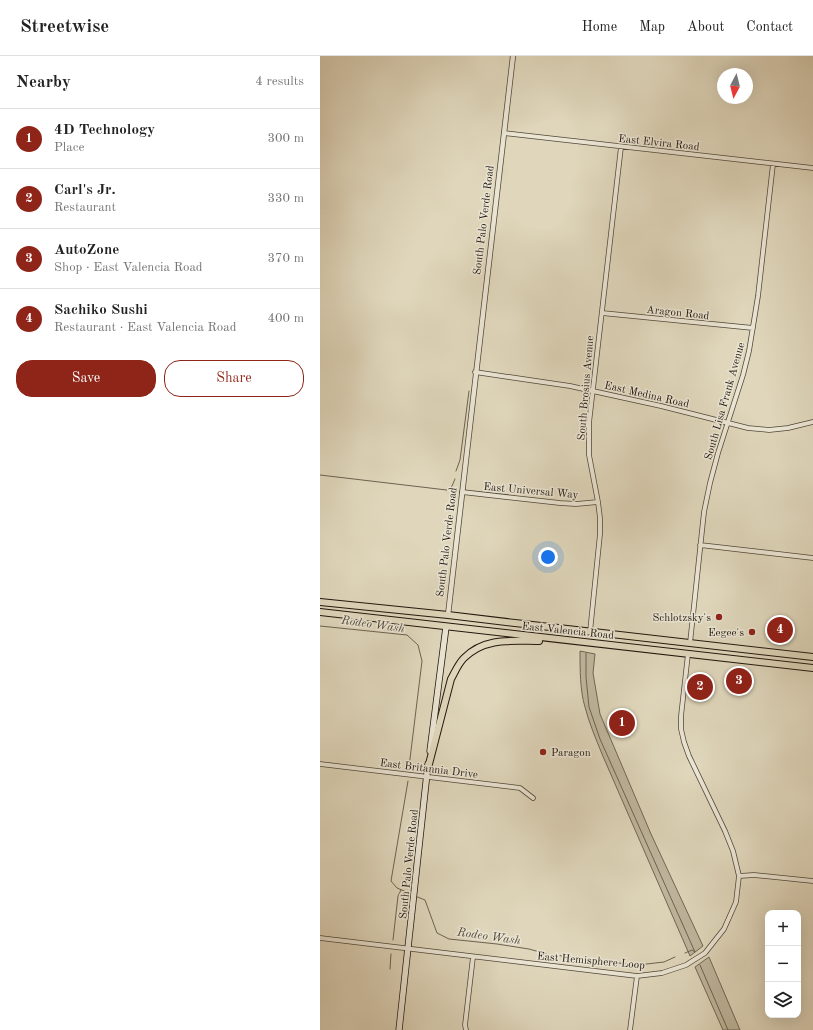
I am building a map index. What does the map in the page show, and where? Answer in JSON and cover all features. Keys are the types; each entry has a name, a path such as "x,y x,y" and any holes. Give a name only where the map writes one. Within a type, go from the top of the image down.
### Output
{"main road":[{"name":"East Valencia Road","path":"320,602 448,615 813,657"},
{"name":"East Valencia Road","path":"320,612 813,668"},
{"name":"South Palo Verde Road","path":"399,1030 427,776 448,615"},
{"path":"428,768 451,679 457,666 464,658 484,644 501,640 570,641"},
{"path":"688,654 690,643"}],"street":[{"name":"South Palo Verde Road","path":"448,615 512,56"},
{"name":"East Elvira Road","path":"504,133 813,168"},
{"name":"South Brosius Avenue","path":"590,632 600,534 600,518 589,456 590,423 621,147"},
{"name":"South Lisa Frank Avenue","path":"690,643 704,512 718,453 743,375 749,351 774,164"},
{"name":"Aragon Road","path":"602,312 753,328"},
{"name":"East Medina Road","path":"475,372 593,390 748,428 769,430 788,428 813,422"},
{"name":"East Universal Way","path":"462,492 560,503 576,504 598,502"},
{"path":"700,545 813,558"},
{"name":"East Hemisphere Loop","path":"320,938 637,976 662,974 686,965 705,953 724,929 736,902 739,876 733,851 694,766 684,742 681,729 681,716 688,654"},
{"name":"East Britannia Drive","path":"320,764 520,788 533,798"},
{"path":"739,876 754,875 813,881"},
{"path":"466,1030 465,1024 473,957"},
{"path":"630,1030 637,976"}],"shaded area":[{"path":"580,651 595,654 593,673 600,714 651,834 703,946 690,956 602,754 591,725 583,701 580,672"},
{"path":"709,957 740,1030 723,1030 695,967"}],"waterway":[{"path":"456,471 460,460 469,391"},
{"path":"320,475 455,491"},
{"path":"448,490 452,486 455,479"},
{"name":"Rodeo Wash","path":"320,626 407,635 418,645 422,661 409,767"},
{"path":"586,653 586,677 589,707 600,739 695,952 692,950 685,953"},
{"name":"Rodeo Wash","path":"408,781 391,881 397,888 411,894"},
{"path":"393,940 398,896 401,890"},
{"name":"Rodeo Wash","path":"415,896 425,900 437,933 449,939 497,944 529,949 547,954"},
{"path":"390,969 391,954"},
{"name":"Rodeo Wash","path":"554,955 597,960"},
{"name":"Rodeo Wash","path":"609,962 638,965 664,962 675,957"},
{"name":"Rodeo Wash","path":"700,965 728,1030"}],"place":[{"name":"Schlotzsky's","path":"719,617"},
{"name":"Sachiko Sushi","path":"780,630"},
{"name":"Eegee's","path":"752,632"},
{"name":"AutoZone","path":"739,681"},
{"name":"Carl's Jr.","path":"700,687"},
{"name":"4D Technology","path":"622,723"},
{"name":"Paragon","path":"543,752"}]}
